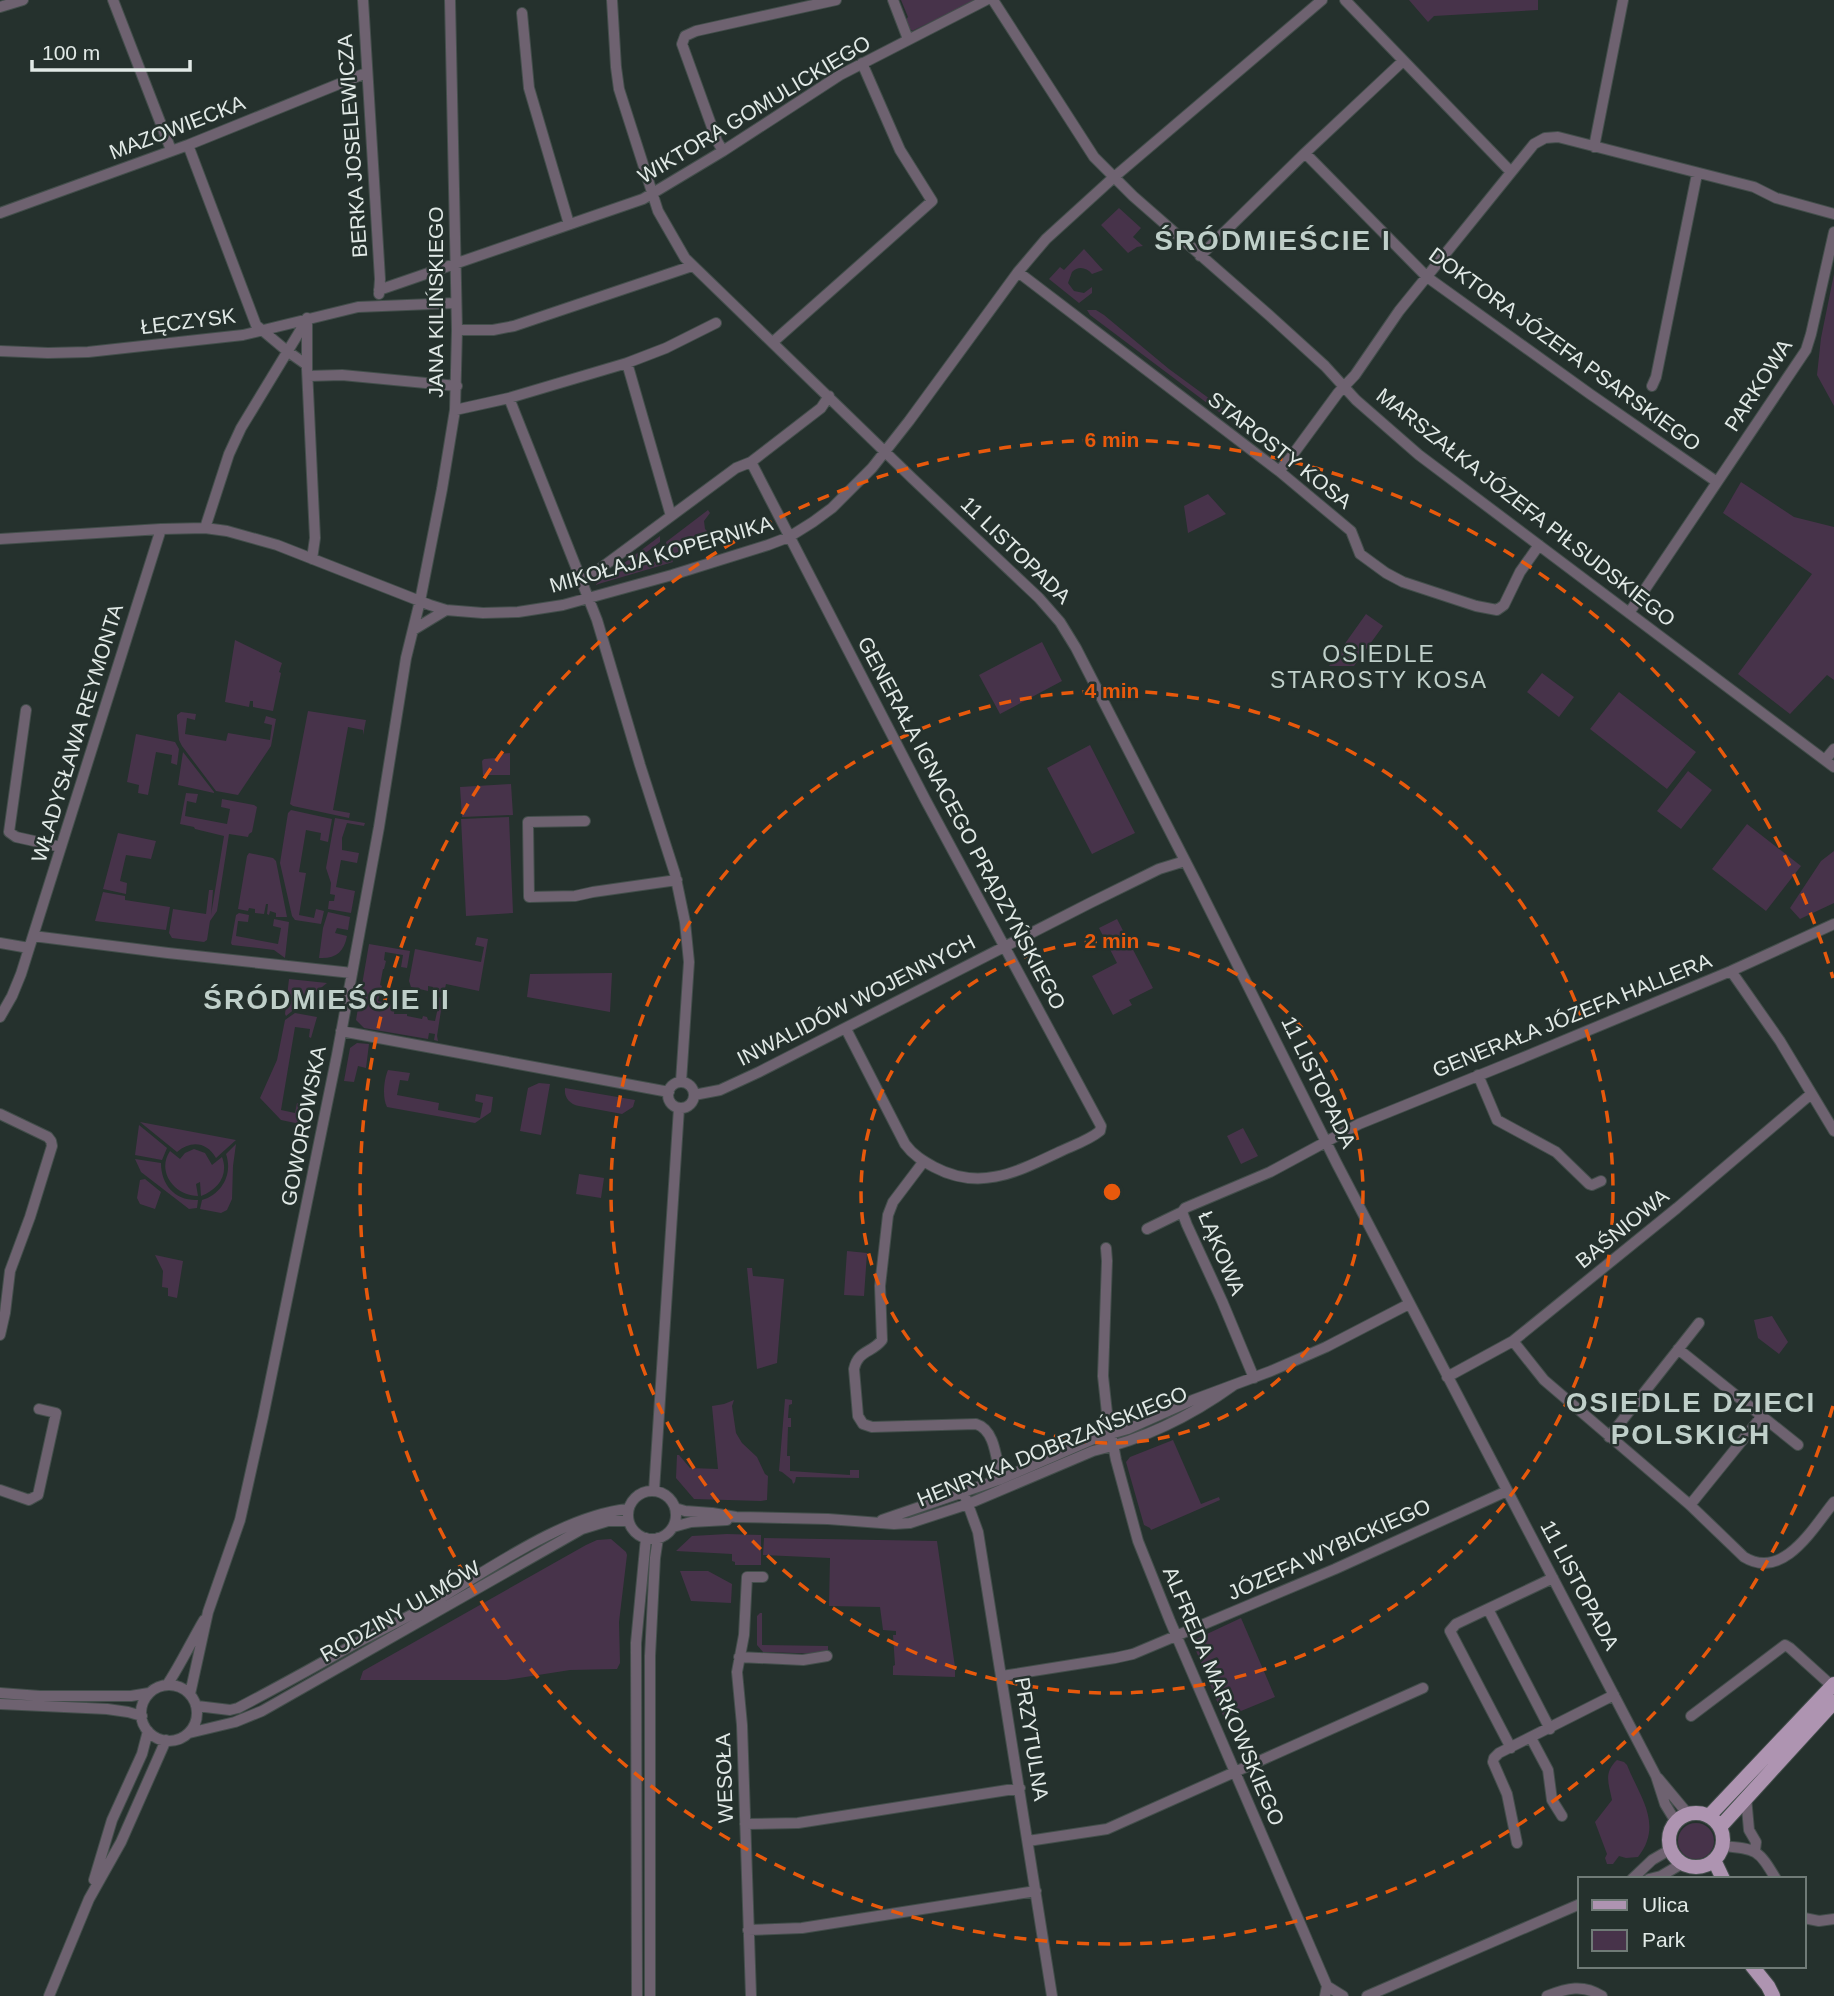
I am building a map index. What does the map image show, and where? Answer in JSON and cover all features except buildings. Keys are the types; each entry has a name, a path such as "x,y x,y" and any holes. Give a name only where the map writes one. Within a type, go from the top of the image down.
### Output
{"main road":[{"path":"1714,1822 1833,1685"},
{"path":"1714,1822 1746,1797 1834,1702"},
{"path":"1695,1813 1714,1822 1723,1836 1722,1846 1708,1868 1683,1863 1675,1857 1669,1835 1682,1818 1695,1813"},
{"path":"1754,1968 1771,1991"},
{"path":"1765,1968 1771,1991"}],"street":[{"path":"0,7 23,0"},
{"path":"113,0 171,150"},
{"name":"BERKA JOSELEWICZA","path":"363,0 378,305"},
{"name":"JANA KILIŃSKIEGO","path":"420,601 442,489 457,386 450,0"},
{"name":"11 LISTOPADA","path":"612,0 617,81 658,211 685,258 1035,594 1059,622 1076,648 1326,1143 1656,1776 1665,1804 1682,1818"},
{"path":"723,151 682,44 685,36 696,31 836,0"},
{"path":"893,0 908,39"},
{"name":"WIKTORA GOMULICKIEGO","path":"379,290 643,199 840,75 986,0"},
{"name":"MARSZAŁKA JÓZEFA PIŁSUDSKIEGO","path":"993,0 1094,157 1113,178 1325,366 1356,400 1398,438 1830,764"},
{"name":"MIKOŁAJA KOPERNIKA","path":"0,539 161,529 205,528 227,531 259,539 446,610 506,613 589,599 789,537 832,508 885,452 1018,272 1046,239 1113,178 1322,0"},
{"path":"1345,0 1511,172"},
{"path":"1594,147 1623,0"},
{"path":"522,13 529,88 569,224"},
{"path":"1200,256 1403,61"},
{"path":"773,342 932,201 895,140 862,63"},
{"name":"MAZOWIECKA","path":"0,213 188,145 366,73"},
{"path":"1279,471 1355,375 1399,310 1534,144 1545,138 1558,138 1754,187 1776,198 1834,214"},
{"path":"188,145 256,324 262,331 307,370 457,386"},
{"name":"DOKTORA JÓZEFA PSARSKIEGO","path":"1305,153 1427,277 1717,482"},
{"path":"1652,386 1697,174"},
{"name":"PARKOWA","path":"1629,613 1806,350 1834,232"},
{"path":"457,330 493,330 514,326 692,266"},
{"name":"STAROSTY KOSA","path":"1018,272 1279,471 1351,531 1360,554 1392,577 1491,610 1501,608 1520,572 1539,545"},
{"name":"ŁĘCZYSK","path":"0,351 88,352 243,335 358,307 456,303"},
{"path":"205,528 238,433 307,318"},
{"path":"307,318 315,538 312,559"},
{"path":"455,410 509,398 627,363 666,348 716,323"},
{"path":"627,363 671,516"},
{"name":"MIKOŁAJA KOPERNIKA","path":"582,582 740,465 751,462 821,408 829,396"},
{"path":"509,398 597,620 677,880 689,962 681,1082"},
{"name":"MIKOŁAJA KOPERNIKA","path":"751,462 789,537"},
{"name":"WŁADYSŁAWA REYMONTA","path":"0,1017 17,986 161,529"},
{"name":"GENERAŁA IGNACEGO PRĄDZYŃSKIEGO","path":"789,537 925,799 1101,1126 1100,1131 1086,1139 1022,1169 999,1176 975,1179 956,1176 923,1161"},
{"name":"GOWOROWSKA","path":"190,1694 208,1612 232,1546 248,1487 341,1031 379,827 406,658 420,601"},
{"path":"413,630 446,610"},
{"path":"26,710 9,832 61,847"},
{"path":"1830,764 1834,749"},
{"path":"585,821 528,822 529,897 575,896 677,880"},
{"name":"INWALIDÓW WOJENNYCH","path":"694,1095 720,1090 846,1029 1004,945 1159,869 1185,861"},
{"name":"GENERAŁA JÓZEFA HALLERA","path":"1326,1143 1359,1124 1731,971 1834,924"},
{"path":"0,943 31,942 168,953 352,973"},
{"path":"1731,971 1780,1041 1834,1131"},
{"path":"846,1029 905,1144 923,1161 893,1202 888,1215 880,1286 882,1340 855,1362 858,1416 863,1424 872,1427 981,1426 990,1436 1001,1479"},
{"path":"341,1031 668,1092"},
{"path":"1478,1075 1497,1120 1556,1152 1589,1184 1601,1181"},
{"path":"681,1082 688,1084 694,1095 690,1105 679,1108 670,1102 668,1092 673,1085 681,1082"},
{"name":"BAŚNIOWA","path":"1447,1377 1513,1341 1666,1217 1811,1094"},
{"path":"654,1491 679,1108"},
{"path":"0,1114 48,1137 52,1146 10,1270 0,1335"},
{"name":"ŁĄKOWA","path":"1254,1378 1182,1212 1185,1208 1270,1172 1326,1143"},
{"path":"1147,1229 1182,1212"},
{"name":"ALFREDA MARKOWSKIEGO","path":"1106,1248 1103,1376 1113,1446 1141,1549 1326,1991"},
{"name":"HENRYKA DOBRZAŃSKIEGO","path":"877,1522 1001,1479 1048,1457 1128,1429 1193,1400 1254,1378 1326,1347 1409,1304"},
{"path":"1609,1437 1699,1323"},
{"path":"1513,1341 1544,1380 1690,1505 1744,1557 1757,1564 1779,1560 1793,1551 1834,1502"},
{"path":"1678,1349 1798,1445"},
{"name":"HENRYKA DOBRZAŃSKIEGO","path":"675,1508 736,1517 910,1523 968,1504 1093,1451 1185,1418 1234,1385"},
{"path":"0,1490 29,1500 38,1495 56,1413 39,1409"},
{"path":"1690,1505 1762,1416"},
{"path":"654,1491 667,1496 675,1508 676,1521 673,1527 659,1538 646,1538 635,1532 628,1515 631,1503 641,1493 654,1491"},
{"name":"PRZYTULNA","path":"963,1491 978,1532 1052,1996"},
{"name":"JÓZEFA WYBICKIEGO","path":"1002,1676 1133,1654 1335,1569 1507,1491"},
{"name":"RODZINY ULMÓW","path":"197,1706 230,1710 238,1708 421,1609 544,1537 602,1513 628,1515"},
{"name":"RODZINY ULMÓW","path":"189,1732 235,1722 262,1711 582,1529 628,1515"},
{"name":"HENRYKA DOBRZAŃSKIEGO","path":"673,1527 691,1522 736,1517"},
{"path":"637,1996 636,1643 646,1538"},
{"path":"650,1996 650,1656 655,1558 659,1538"},
{"name":"WESOŁA","path":"751,1996 742,1725 737,1672 743,1647 747,1577 763,1577"},
{"path":"1511,1748 1450,1631 1455,1624 1553,1578"},
{"path":"1488,1609 1550,1729"},
{"name":"GOWOROWSKA","path":"167,1685 208,1612"},
{"path":"1691,1716 1785,1645 1833,1685"},
{"path":"739,1657 803,1660 827,1656"},
{"path":"0,1693 131,1696 149,1693 160,1686 180,1686 190,1694 197,1706 196,1720 189,1732 178,1739 166,1741 156,1738 148,1731 142,1717 143,1704 149,1693"},
{"path":"1028,1842 1107,1829 1423,1688"},
{"path":"1517,1843 1507,1794 1493,1760 1499,1753 1614,1695"},
{"path":"0,1704 107,1709 142,1717"},
{"path":"49,1996 89,1899 112,1820 142,1754 148,1731"},
{"path":"1531,1738 1548,1770 1552,1800 1562,1816"},
{"path":"89,1899 121,1842 166,1741"},
{"path":"745,1824 798,1823 1020,1788"},
{"path":"1746,1797 1749,1830 1756,1842 1755,1850"},
{"path":"1722,1846 1755,1850 1764,1858 1775,1877"},
{"path":"1634,1877 1652,1860 1671,1849"},
{"path":"1657,1877 1683,1863"},
{"path":"748,1930 802,1928 1036,1891"},
{"path":"1367,1996 1578,1905"},
{"path":"1806,1920 1834,1919"},
{"path":"1547,1996 1580,1987 1602,1996"},
{"path":"1326,1991 1343,1996"}],"green space":[{"path":"901,0 977,0 912,31 904,22 908,17"},
{"path":"1409,0 1538,0 1538,10 1434,16 1428,22"},
{"path":"1119,208 1141,228 1133,237 1143,246 1128,253 1101,225"},
{"path":"1084,249 1103,270 1092,274 1079,268 1072,272 1068,283 1074,291 1084,293 1092,287 1092,293 1079,303 1049,279 1060,267 1064,270"},
{"path":"1834,274 1834,406 1817,375 1821,338"},
{"path":"1087,310 1096,310 1104,315 1169,369 1225,410 1225,413 1223,415 1090,315"},
{"path":"1741,482 1794,517 1834,527 1834,680 1827,675 1790,714 1738,674 1812,574 1723,513"},
{"path":"1208,494 1226,514 1188,533 1184,506"},
{"path":"708,510 710,513 704,521 705,529 711,535 721,535 722,539 672,554 667,552 666,542"},
{"path":"660,536 660,542 635,561 635,565 639,567 671,557 673,562 595,585"},
{"path":"1366,614 1383,626 1354,666 1329,666"},
{"path":"235,640 282,663 273,711 253,707 253,701 250,701 249,707 225,702"},
{"path":"1042,642 1062,681 1000,714 979,675"},
{"path":"1542,673 1574,697 1559,717 1527,692"},
{"path":"1619,692 1696,752 1667,789 1590,729"},
{"path":"308,711 366,720 363,735 363,730 348,727 333,810 350,813 349,818 290,804"},
{"path":"181,712 196,714 195,720 187,718 185,734 226,741 228,733 270,740 272,725 264,723 266,716 276,719 271,746 238,795 216,791 182,746 177,718"},
{"path":"136,734 175,742 179,749 177,765 171,763 172,755 156,752 148,795 138,793 139,785 127,782"},
{"path":"1090,745 1135,833 1092,854 1047,768"},
{"path":"183,752 214,792 214,793 178,785"},
{"path":"510,753 510,775 483,775 484,759"},
{"path":"1688,771 1712,790 1681,829 1657,811"},
{"path":"511,784 513,815 462,817 460,787"},
{"path":"186,793 198,794 196,803 187,801 185,816 227,824 230,809 221,807 222,799 257,807 252,832 248,837 229,834 217,911 210,921 207,940 204,942 172,938 169,933 173,909 206,914 209,890 213,890 211,915 224,836 180,824"},
{"path":"291,810 332,819 328,842 320,840 321,833 306,830 299,872 306,873 299,915 314,918 316,909 324,911 321,924 295,920 292,916 280,863 288,813"},
{"path":"509,817 513,913 466,916 461,819"},
{"path":"335,818 365,823 364,826 347,823 342,838 342,850 359,853 357,863 341,860 336,887 355,891 351,913 328,909 329,901 334,901 335,895 330,894 331,883 326,868"},
{"path":"1747,824 1801,866 1766,911 1712,869"},
{"path":"118,833 156,841 151,859 126,855 120,881 127,883 126,894 103,889"},
{"path":"1834,851 1834,903 1800,919 1790,908 1821,861"},
{"path":"249,853 276,861 287,917 276,917 276,913 270,911 269,915 267,914 268,904 264,914 255,913 255,909 238,909"},
{"path":"103,892 125,896 125,900 170,907 166,930 95,921"},
{"path":"328,912 350,917 348,930 337,928 335,933 347,936 338,953 319,958 323,928"},
{"path":"236,915 249,915 248,922 238,921 236,936 278,944 281,928 273,926 274,919 289,922 285,958 274,950 232,945"},
{"path":"1117,919 1153,988 1129,1000 1132,1005 1113,1015 1092,976 1117,963 1099,928"},
{"path":"477,937 488,939 479,991 446,984 444,993 432,991 433,987 428,986 428,991 411,987 409,981 415,949 481,962 484,947 475,945"},
{"path":"369,944 410,951 407,968 401,967 403,955 385,952 386,961 378,1001 395,1005 394,1014 407,1014 422,1019 423,1016 435,1021 439,1003 431,1002 432,996 443,998 438,1041 434,1040 435,1034 429,1033 428,1039 364,1028 356,1020"},
{"path":"612,973 610,1012 527,997 530,974"},
{"path":"289,979 327,983 286,1016"},
{"path":"295,1013 317,1017 311,1038 310,1029 295,1027 281,1110 295,1113 297,1103 300,1104 300,1124 281,1120 260,1098 277,1060 285,1020"},
{"path":"357,1043 369,1044 366,1068 358,1066 354,1082 344,1081 350,1048"},
{"path":"388,1070 410,1073 408,1081 400,1080 397,1095 439,1103 438,1110 480,1118 483,1103 475,1101 476,1094 493,1097 491,1112 475,1123 387,1107 384,1088"},
{"path":"539,1083 550,1084 541,1135 520,1131 528,1088"},
{"path":"565,1088 635,1100 633,1107 622,1114 572,1104 565,1094"},
{"path":"140,1122 236,1140 216,1158 208,1149 193,1144 177,1152"},
{"path":"139,1125 167,1148 162,1160 135,1155"},
{"path":"1243,1128 1258,1156 1241,1164 1227,1136"},
{"path":"236,1144 232,1199 227,1210 221,1213 200,1209 202,1200 215,1193 224,1182 228,1169 226,1154"},
{"path":"194,1149 205,1153 212,1165 222,1157 224,1164 223,1176 217,1186 201,1196 200,1182 196,1184 198,1196 182,1192 170,1181 165,1167 170,1151 180,1159"},
{"path":"135,1159 161,1163 164,1178 171,1190 183,1198 198,1200 197,1208 189,1209 141,1172"},
{"path":"579,1174 604,1178 601,1198 576,1194"},
{"path":"145,1179 161,1192 155,1209 140,1204 137,1198 140,1180"},
{"path":"847,1251 867,1253 864,1296 844,1295"},
{"path":"155,1255 183,1261 177,1298 168,1296 168,1288 162,1287 163,1271"},
{"path":"747,1268 752,1268 753,1276 784,1279 777,1363 757,1369"},
{"path":"1772,1316 1788,1342 1779,1354 1758,1338 1754,1320"},
{"path":"785,1399 792,1400 788,1418 791,1418 787,1456 790,1456 790,1471 850,1475 850,1470 859,1470 859,1478 796,1477 793,1484 792,1480 779,1471"},
{"path":"734,1400 732,1406 736,1433 757,1457 768,1476 767,1500 694,1499 676,1478 677,1455 690,1468 718,1469 712,1406"},
{"path":"1173,1440 1201,1504 1219,1497 1220,1500 1151,1530 1144,1525 1126,1462 1130,1457"},
{"path":"761,1535 761,1565 735,1565 732,1554 676,1551 692,1536"},
{"path":"764,1538 937,1541 955,1677 893,1675 893,1635 896,1635 896,1631 883,1630 880,1607 829,1606 830,1558 763,1555"},
{"path":"611,1539 627,1555 619,1622 620,1663 617,1669 570,1670 506,1680 360,1680 363,1671 586,1545 597,1540"},
{"path":"680,1571 708,1571 732,1584 731,1603 691,1601"},
{"path":"760,1613 762,1645 828,1646 828,1654 763,1652 757,1645 757,1616"},
{"path":"1241,1618 1275,1697 1224,1718 1192,1641"},
{"path":"1617,1760 1627,1765 1643,1799 1649,1833 1638,1857 1619,1856 1613,1864 1607,1864 1607,1854 1595,1822 1612,1800 1608,1774"},
{"path":"1696,1823 1709,1828 1714,1841 1709,1854 1696,1859 1683,1854 1678,1841 1683,1828"}],"district":[{"name":"ŚRÓDMIEŚCIE I","path":"1273,240"},
{"name":"OSIEDLE STAROSTY KOSA","path":"1379,667"},
{"name":"ŚRÓDMIEŚCIE II","path":"327,999"},
{"name":"OSIEDLE DZIECI POLSKICH","path":"1691,1418"}]}
